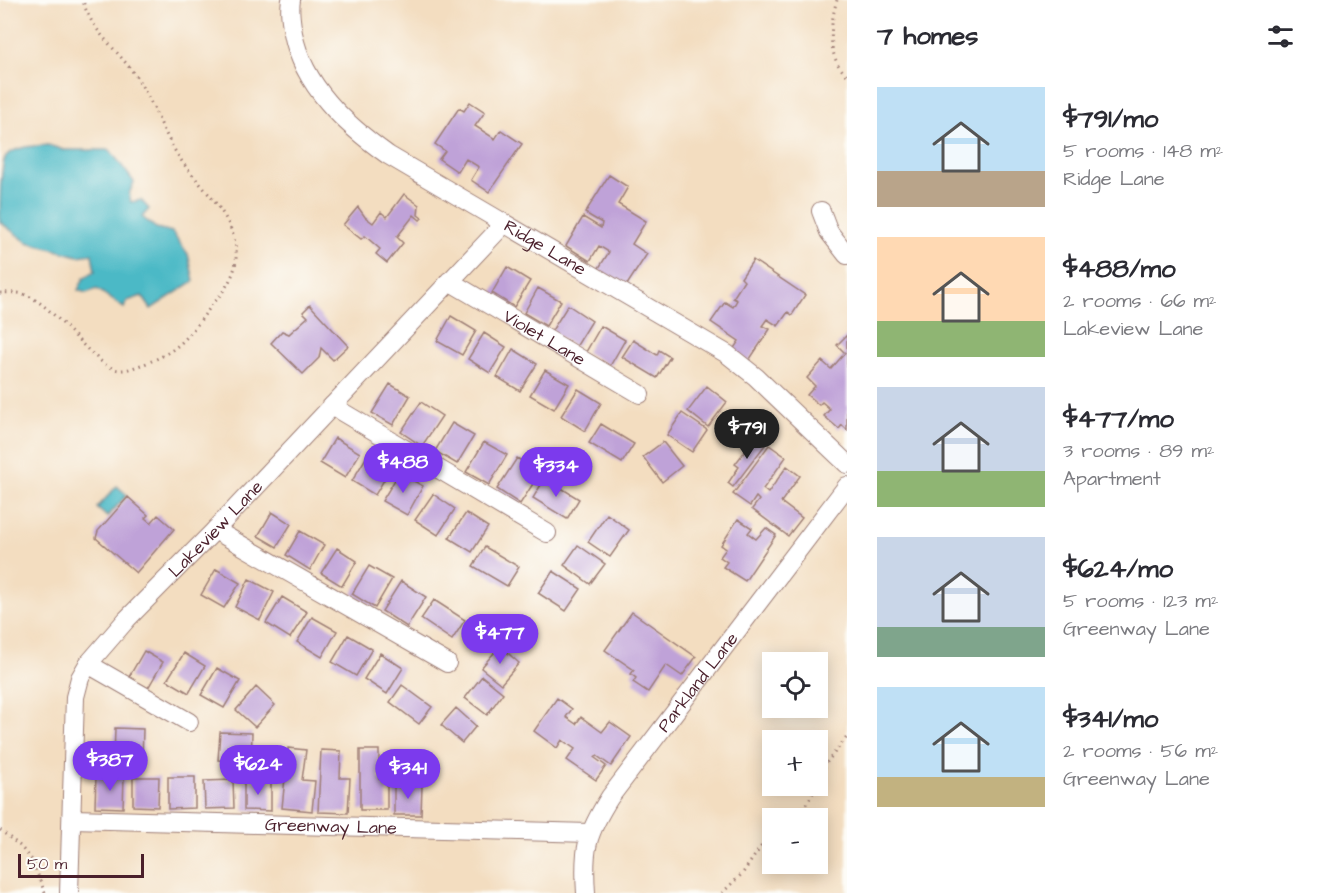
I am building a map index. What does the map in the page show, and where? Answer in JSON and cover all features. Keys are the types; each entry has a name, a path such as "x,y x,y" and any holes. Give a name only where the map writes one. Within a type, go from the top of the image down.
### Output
{"street":[{"name":"Ridge Lane","path":"291,0 290,16 295,44 312,84 364,137 388,155 727,354 756,377 847,464"},
{"path":"821,212 829,232 847,255"},
{"name":"Lakeview Lane","path":"69,893 75,697 87,664 127,619 215,530 504,224"},
{"name":"Violet Lane","path":"449,281 640,394"},
{"path":"332,406 547,532"},
{"name":"Parkland Lane","path":"586,893 585,852 589,833 610,797 847,486"},
{"path":"215,530 447,663"},
{"path":"87,664 189,722"},
{"name":"Greenway Lane","path":"72,819 589,833"}],"path":[{"path":"0,293 22,293 40,303 65,324 106,366 121,370 159,358 176,348 226,286 234,271 237,256 226,221 212,198 178,156 160,124 149,97 130,68 92,24 83,0"},
{"path":"837,0 833,19 833,53 837,64 847,75"},
{"path":"828,761 847,737"},
{"path":"801,808 811,796"},
{"path":"0,830 20,846 32,860 45,893"},
{"path":"722,893 742,874 762,845"}],"water":[{"path":"48,145 64,150 110,150 134,182 129,194 131,202 141,200 149,209 142,217 156,228 172,232 188,254 194,281 151,309 142,296 127,301 124,308 97,289 86,293 78,290 84,278 95,271 92,254 78,256 27,242 0,222 1,177 6,156 20,148"},
{"path":"117,486 127,495 107,517 97,508"}],"building":[{"path":"470,102 485,112 475,126 495,139 501,130 522,144 489,192 471,180 479,167 466,159 458,172 439,159 445,151 435,144 459,108 464,111"},
{"path":"609,175 628,187 618,204 646,221 632,244 647,254 625,288 597,271 609,252 599,246 590,261 566,246 583,217 601,228 602,223 585,213"},
{"path":"404,194 419,205 418,215 422,218 420,220 414,215 397,237 403,243 387,263 376,254 380,249 365,236 361,239 343,225 358,207 373,223 381,212 387,217"},
{"path":"753,260 805,295 792,315 788,312 778,326 767,319 762,326 770,329 748,362 732,351 739,341 711,322 725,302 733,307 737,300 733,298 744,281 741,278"},
{"path":"507,267 530,281 514,307 492,293"},
{"path":"538,288 561,301 546,326 524,313"},
{"path":"310,305 348,346 333,360 321,348 319,358 303,374 271,343 282,331 289,334 308,317 303,312"},
{"path":"568,305 592,321 576,347 551,332"},
{"path":"451,316 476,331 462,355 437,341"},
{"path":"601,326 625,340 610,366 586,352"},
{"path":"484,333 506,347 490,373 468,359"},
{"path":"847,335 847,430 842,425 839,429 824,416 830,409 822,402 819,405 807,395 815,386 807,378 822,361 831,369 845,353 837,345"},
{"path":"633,340 657,355 659,350 670,357 657,378 622,357"},
{"path":"513,349 537,364 520,391 497,377"},
{"path":"545,370 569,384 554,409 530,395"},
{"path":"390,384 410,396 393,425 372,413"},
{"path":"707,386 727,402 708,427 688,411"},
{"path":"578,389 601,403 585,431 561,416"},
{"path":"421,402 442,416 422,446 401,432"},
{"path":"682,413 707,430 692,452 667,435"},
{"path":"452,423 474,436 457,464 435,451"},
{"path":"601,424 634,444 622,463 589,443"},
{"path":"335,438 360,453 345,478 320,463"},
{"path":"755,438 765,445 733,487 728,483 739,467 735,464"},
{"path":"484,442 507,455 489,485 466,472"},
{"path":"663,442 682,466 662,482 643,457"},
{"path":"769,445 786,457 763,489 768,493 787,466 800,476 781,502 802,518 788,536 752,509 759,500 756,497 750,506 733,494"},
{"path":"367,456 390,470 375,495 352,481"},
{"path":"517,458 540,473 520,504 497,489"},
{"path":"399,473 423,486 407,515 382,501"},
{"path":"545,478 579,499 567,519 533,498"},
{"path":"433,494 455,509 438,535 415,520"},
{"path":"128,497 148,515 145,518 151,523 158,515 174,529 136,573 96,538 98,531"},
{"path":"272,512 291,524 277,547 258,536"},
{"path":"466,513 488,527 472,552 449,538"},
{"path":"607,514 629,530 610,557 588,542"},
{"path":"738,519 752,528 748,533 756,539 766,528 776,535 745,581 723,567 727,562 720,557 726,549 721,545"},
{"path":"300,531 324,545 310,570 286,555"},
{"path":"578,545 605,564 590,584 564,565"},
{"path":"485,547 519,567 507,586 473,566"},
{"path":"337,548 357,561 342,586 321,573"},
{"path":"369,566 392,579 375,608 352,594"},
{"path":"216,569 240,583 224,608 201,595"},
{"path":"553,571 581,589 566,611 538,593"},
{"path":"249,579 274,592 260,620 235,607"},
{"path":"401,581 426,597 407,627 382,611"},
{"path":"282,597 307,612 290,638 266,623"},
{"path":"434,600 465,620 452,640 421,619"},
{"path":"632,612 696,657 682,676 666,665 648,692 633,682 636,678 631,674 634,670 605,650"},
{"path":"312,617 337,631 322,657 297,642"},
{"path":"348,635 372,649 356,676 332,662"},
{"path":"500,646 519,663 501,684 481,668"},
{"path":"144,651 163,662 148,688 129,677"},
{"path":"184,653 205,666 189,693 167,680"},
{"path":"380,653 403,668 387,694 364,679"},
{"path":"217,668 240,681 224,708 201,695"},
{"path":"482,676 503,693 487,715 465,698"},
{"path":"402,685 432,707 419,724 390,702"},
{"path":"256,687 275,705 255,727 236,710"},
{"path":"557,698 572,709 566,717 576,724 581,717 602,732 610,722 631,737 611,766 597,756 595,758 606,766 596,780 567,760 575,749 562,740 557,748 534,731"},
{"path":"456,708 476,726 462,743 441,725"},
{"path":"115,728 143,729 142,760 114,760"},
{"path":"220,732 252,733 251,762 218,760"},
{"path":"288,748 306,750 302,780 315,781 312,811 282,808"},
{"path":"321,750 341,751 340,778 350,778 348,813 318,812"},
{"path":"360,750 379,750 379,779 387,779 387,810 360,810"},
{"path":"96,776 124,777 123,808 95,807"},
{"path":"133,777 159,777 158,807 133,806"},
{"path":"168,777 195,777 195,808 168,809"},
{"path":"233,780 234,808 205,809 204,781"},
{"path":"244,781 271,781 271,811 244,810"},
{"path":"394,786 422,786 421,815 394,815"}]}
